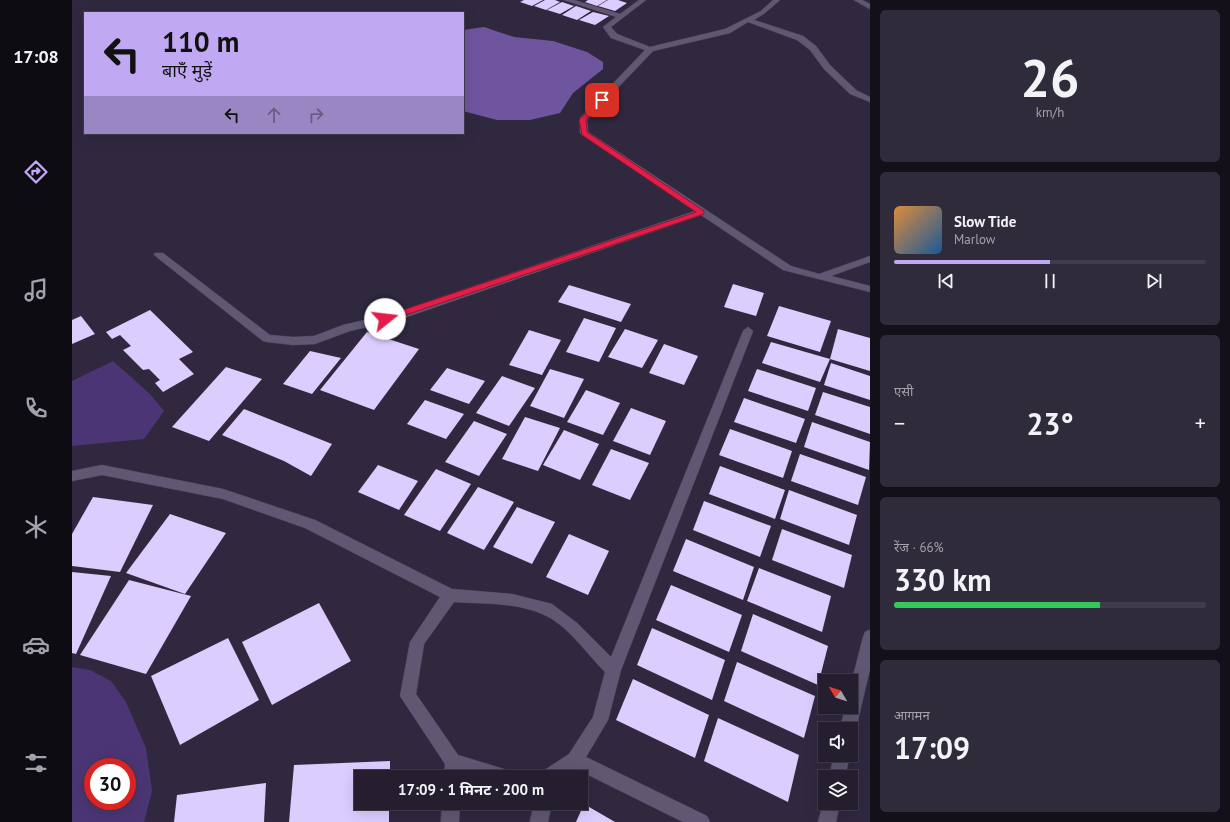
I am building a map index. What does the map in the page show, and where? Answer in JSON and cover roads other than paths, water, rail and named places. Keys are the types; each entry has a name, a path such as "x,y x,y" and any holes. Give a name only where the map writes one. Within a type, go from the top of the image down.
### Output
{"street":[{"path":"567,0 621,16"},
{"path":"643,0 607,27 614,36 650,49 727,31 763,12 777,0"},
{"path":"857,0 870,7"},
{"path":"748,20 800,38 813,48 827,67 853,92 870,100"},
{"path":"650,49 583,120 584,133 788,268 870,289"},
{"path":"159,255 267,338 293,341 314,340 347,328 397,316 702,212"},
{"path":"820,277 870,259"},
{"path":"560,770 575,760 600,720 613,670 748,331"},
{"path":"72,476 102,470 224,494 310,524 450,595 522,602 549,610 574,630 613,670"},
{"path":"450,595 418,642 408,696 452,770"},
{"path":"850,722 870,637"},
{"path":"575,760 701,822"},
{"path":"450,822 451,810"},
{"path":"539,822 542,810"},
{"path":"826,822 829,810"}]}
